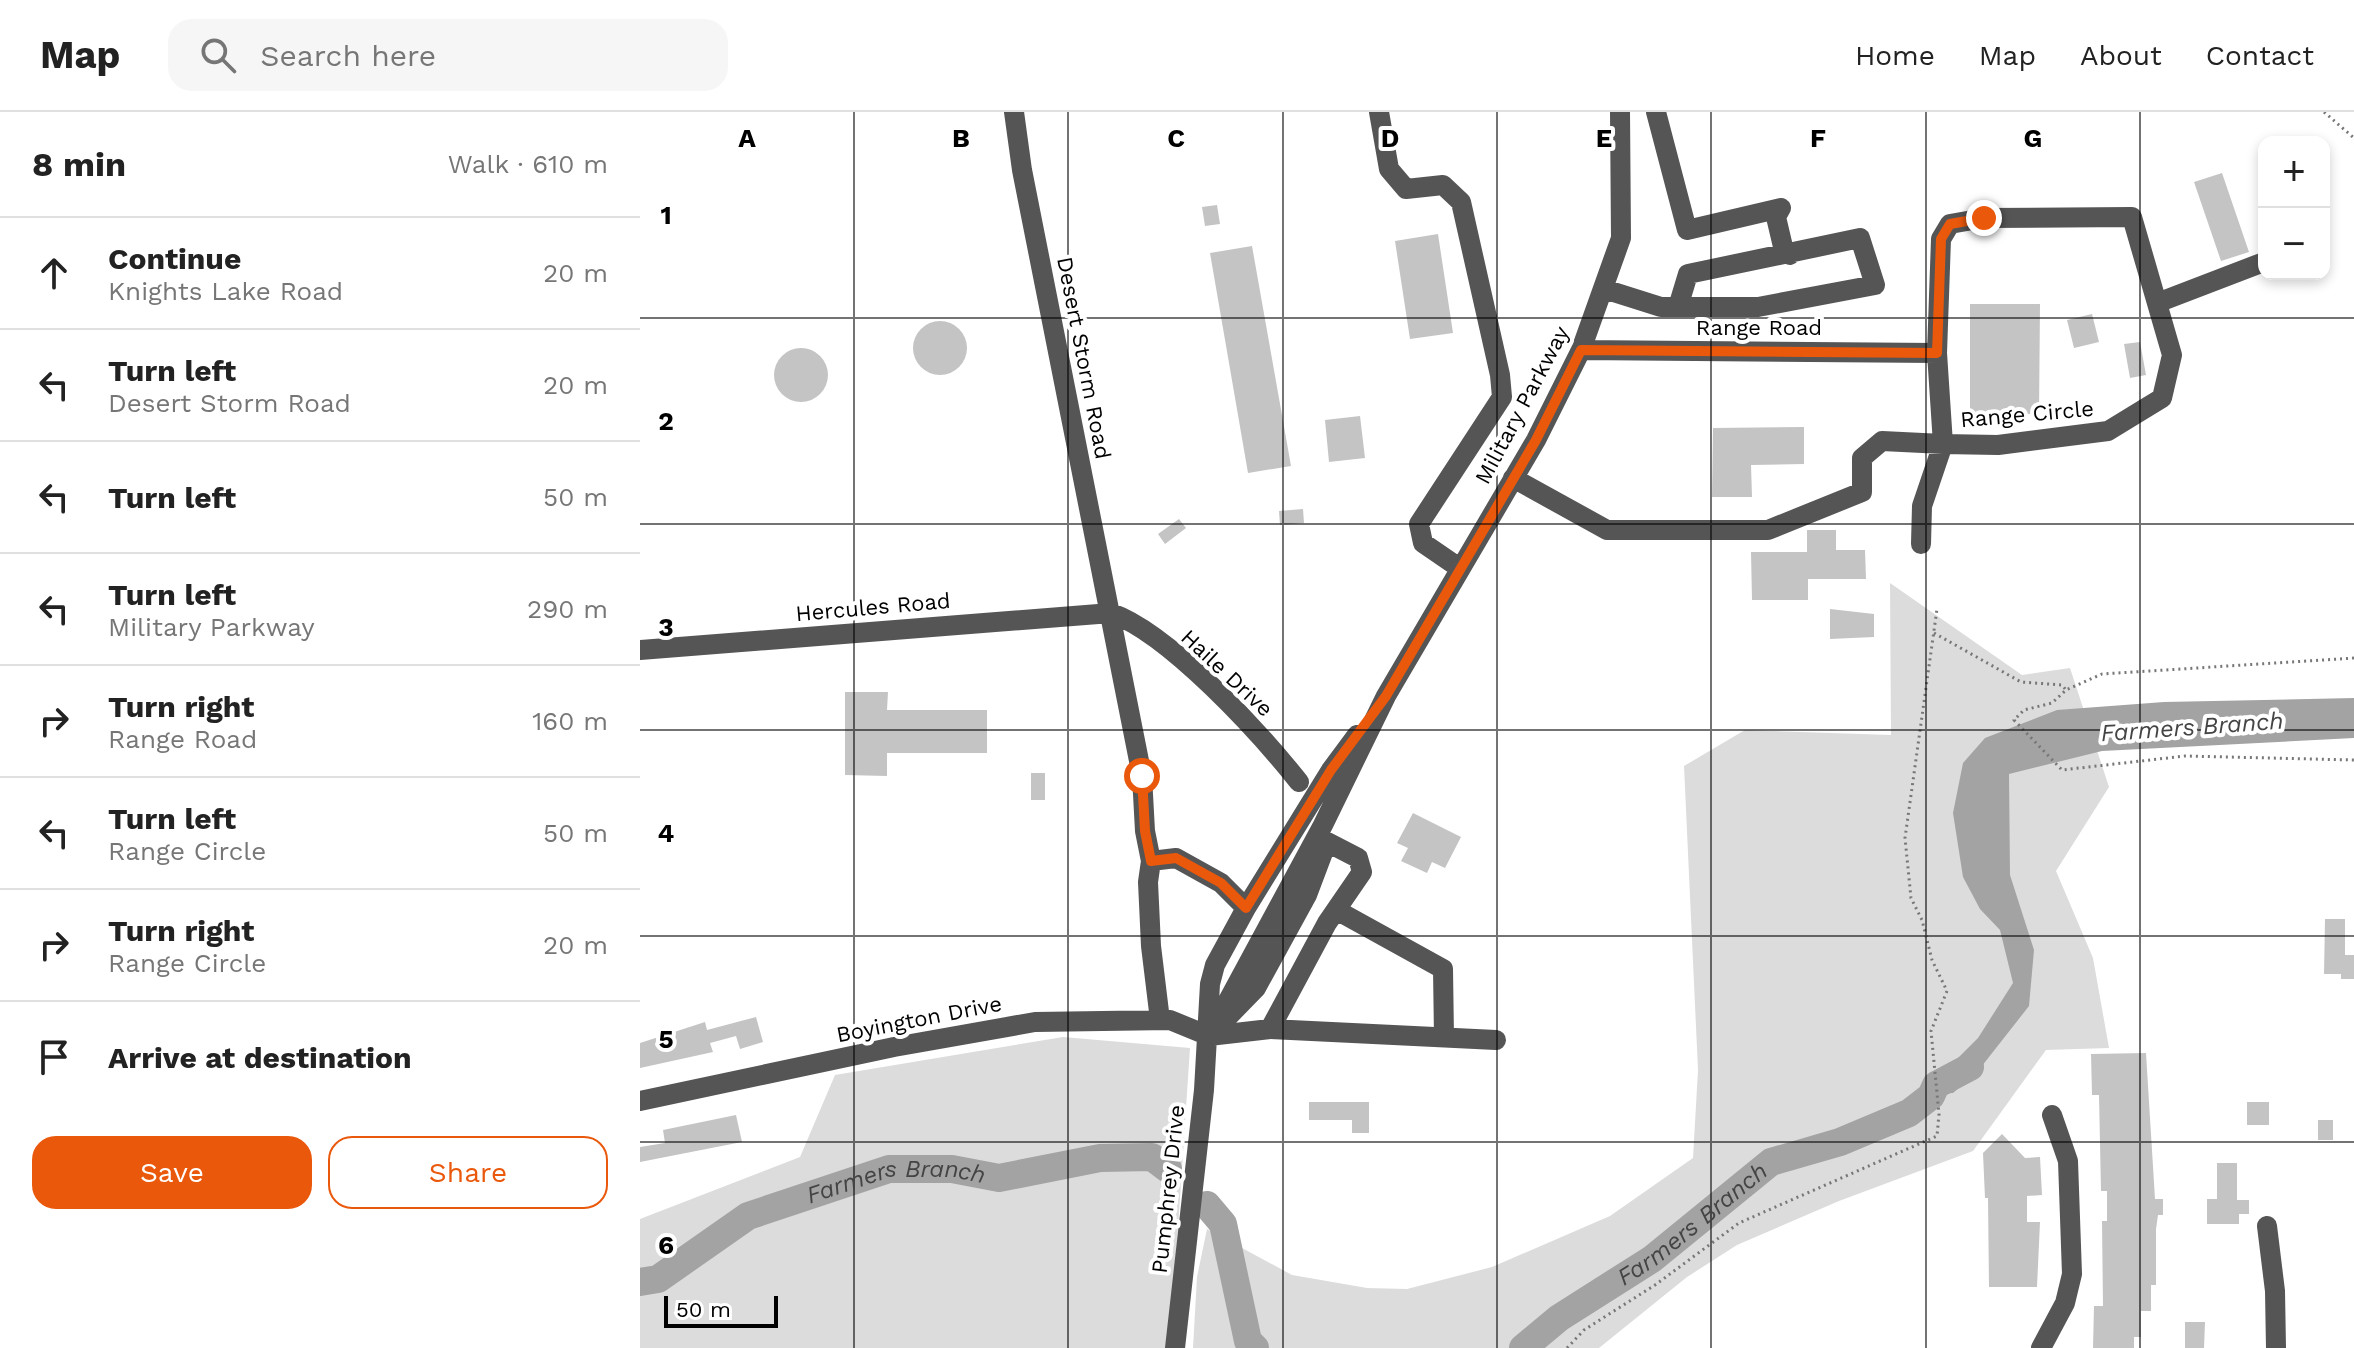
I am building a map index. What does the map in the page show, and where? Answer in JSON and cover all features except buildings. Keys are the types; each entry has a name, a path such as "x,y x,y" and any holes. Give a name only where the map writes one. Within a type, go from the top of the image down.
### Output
{"street":[{"name":"Desert Storm Road","path":"1014,112 1022,170 1142,776 1144,819 1151,861"},
{"path":"1379,112 1389,169 1406,189 1443,185 1461,202 1500,375 1502,397 1419,524 1423,543 1458,567"},
{"name":"Military Parkway","path":"1209,1036 1323,825 1386,696 1458,567 1513,478 1581,350 1621,238 1620,112"},
{"path":"1656,112 1687,230 1781,208 1776,217 1784,251 1790,255"},
{"name":"Range Circle","path":"2132,217 2157,303 2172,355 2162,398 2108,431 1998,445 1943,444 1937,353 1941,239 1950,224 1984,218 2132,217"},
{"path":"1604,289 1661,307 1678,307 1758,307 1875,285 1860,238 1688,274 1678,307"},
{"path":"2157,303 2258,264"},
{"name":"Range Road","path":"1581,350 1937,353"},
{"path":"1513,478 1607,530 1768,530 1862,492 1862,458 1882,441 1943,444 1922,506 1921,544"},
{"name":"Hercules Road","path":"640,650 1111,613"},
{"name":"Haile Drive","path":"1111,613 1123,617 1171,651 1280,757 1299,782"},
{"name":"Military Parkway","path":"1209,1036 1242,989 1327,842 1386,696"},
{"name":"Military Parkway","path":"1209,1036 1210,984 1215,965 1246,908 1331,770 1386,696"},
{"path":"1270,1029 1327,923 1362,872 1362,862 1327,842"},
{"path":"1160,1020 1151,946 1148,882 1151,861 1176,858 1221,883 1246,908"},
{"path":"1338,911 1443,969 1444,1037"},
{"name":"Boyington Drive","path":"640,1101 804,1065 1035,1022 1160,1020 1209,1036"},
{"path":"1209,1036 1270,1029 1496,1040"},
{"name":"Pumphrey Drive","path":"1175,1348 1209,1036"},
{"path":"2041,1348 2065,1303 2072,1274 2068,1161 2052,1115"},
{"path":"2267,1226 2275,1291 2276,1348"}],"path":[{"path":"2324,112 2354,138"},
{"path":"1567,1348 1584,1330 1655,1285 1739,1223 1854,1169 1937,1136 1939,1114 1931,1031 1947,991 1932,960 1922,920 1911,898 1905,838 1937,609"},
{"path":"1933,633 2021,682 2062,685 2066,690"},
{"path":"2354,658 2102,674 2066,690 2052,703 2024,710 2014,722 2062,770 2185,756 2354,760"}],"shaded area":[{"path":"1890,583 2022,675 2070,668 2109,787 2056,871 2093,958 2109,1048 2046,1050 1973,1151 1839,1201 1737,1245 1687,1277 1599,1348 1193,1348 1197,1277 1207,1229 1292,1275 1367,1288 1407,1289 1492,1267 1610,1216 1693,1158 1698,1070 1684,766 1745,730 1891,735"},
{"path":"1063,1037 1190,1048 1170,1348 640,1348 640,1219 800,1157 835,1075"}],"water":[{"path":"2354,698 2354,738 2102,751 2009,774 2010,875 2034,950 2029,1006 1978,1071 1953,1093 1935,1094 1938,1078 1978,1038 2013,983 2000,930 1980,909 1963,877 1953,813 1963,763 1985,738 2057,710 2164,702"}],"waterway":[{"name":"Farmers Branch","path":"1523,1348 1559,1318 1652,1259 1771,1162 1840,1142 1909,1113 1931,1096 1936,1085 1970,1067"},
{"name":"Farmers Branch","path":"640,1282 658,1279 748,1216 889,1169 952,1169 999,1178 1100,1158 1152,1157 1168,1169"},
{"name":"Farmers Branch","path":"1207,1205 1223,1224 1248,1341 1255,1348"}],"route":[{"path":"1142,776 1145,831 1151,861 1176,858 1221,883 1246,908 1331,770 1386,696 1458,567 1536,440 1581,350 1937,353 1941,239 1950,224 1984,218"}]}
